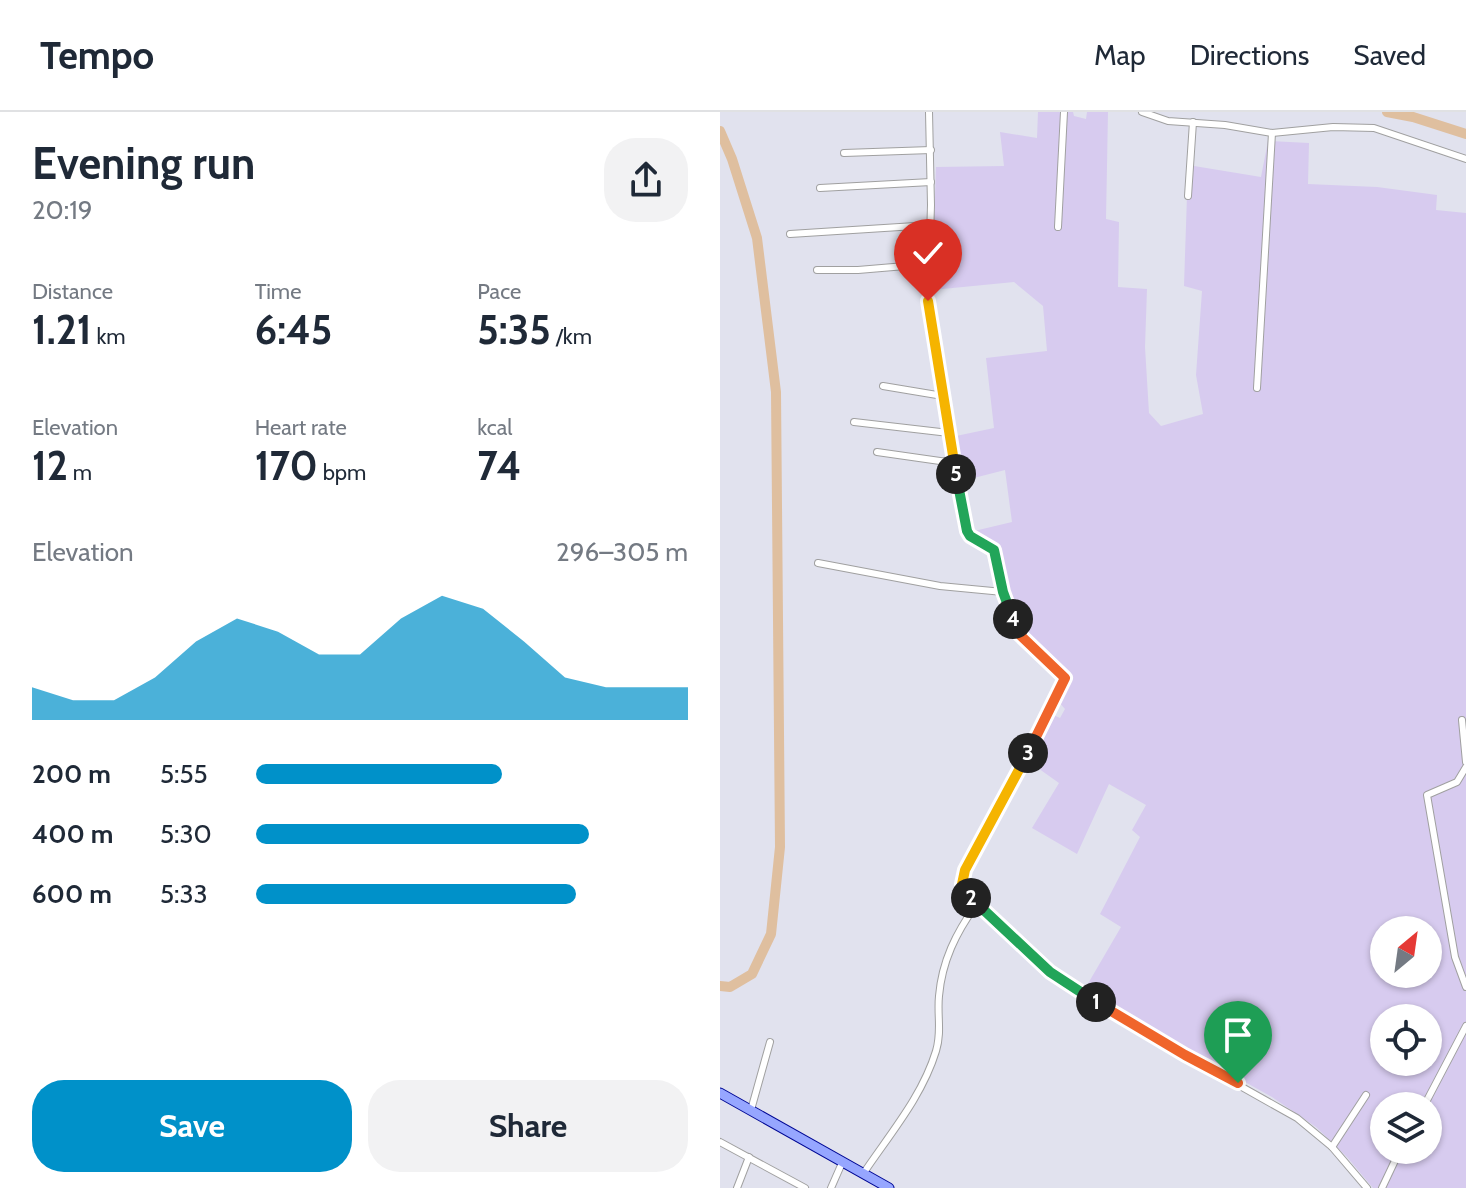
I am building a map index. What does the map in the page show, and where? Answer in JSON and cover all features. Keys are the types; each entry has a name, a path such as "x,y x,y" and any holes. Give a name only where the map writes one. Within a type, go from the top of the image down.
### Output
{"main road":[{"path":"720,1093 889,1188"}],"street":[{"path":"929,112 931,225 928,301 967,531 994,550 1003,592 1018,633 1065,678 962,878 965,891 976,905 1050,972 1185,1055 1277,1105 1318,1134 1367,1188"},
{"path":"1058,227 1064,112"},
{"path":"1142,112 1168,121 1272,133 1333,127 1374,128 1466,159"},
{"path":"1188,196 1193,122"},
{"path":"1257,388 1272,133"},
{"path":"844,153 931,150"},
{"path":"820,188 931,182"},
{"path":"790,234 931,225"},
{"path":"817,270 929,264"},
{"path":"883,386 943,396"},
{"path":"854,422 949,433"},
{"path":"877,452 954,463"},
{"path":"818,563 940,586 1003,592"},
{"path":"1462,720 1466,765 1457,782 1427,795 1455,957 1466,987"},
{"path":"863,1174 918,1093 935,1054 940,1036 939,997 946,964 958,930 976,905"},
{"path":"1431,1092 1466,1026"},
{"path":"751,1110 770,1042"},
{"path":"1332,1147 1366,1095"},
{"path":"720,1142 805,1188"},
{"path":"737,1188 749,1157"},
{"path":"831,1188 842,1163"},
{"path":"1382,1188 1393,1164"}],"shaded area":[{"path":"1038,112 1073,112 1074,116 1086,119 1087,112 1108,112 1106,219 1119,222 1118,287 1147,289 1145,347 1149,413 1161,426 1203,414 1196,375 1202,291 1184,286 1188,165 1261,177 1268,141 1309,143 1308,184 1377,187 1437,195 1436,210 1466,213 1466,1188 1373,1188 1316,1127 1272,1097 1173,1042 1086,987 1121,927 1100,914 1140,837 1132,830 1146,805 1109,784 1077,854 1032,828 1059,783 1028,761 1051,714 1060,718 1065,709 1058,701 1065,683 1065,672 1017,633 1004,605 999,553 970,532 1012,522 1005,470 962,481 956,436 994,428 986,358 1047,351 1043,306 1014,282 932,290 936,167 1004,166 1000,132 1037,138"}],"waterway":[{"path":"1387,112 1466,134"},
{"path":"720,131 757,238 776,392 780,847 771,934 752,974 730,987 720,986"}],"route":[{"path":"928,301 967,531 994,550 1003,592 1018,633 1065,678 965,870 962,884 976,905 1050,972 1185,1055 1238,1083"}]}
